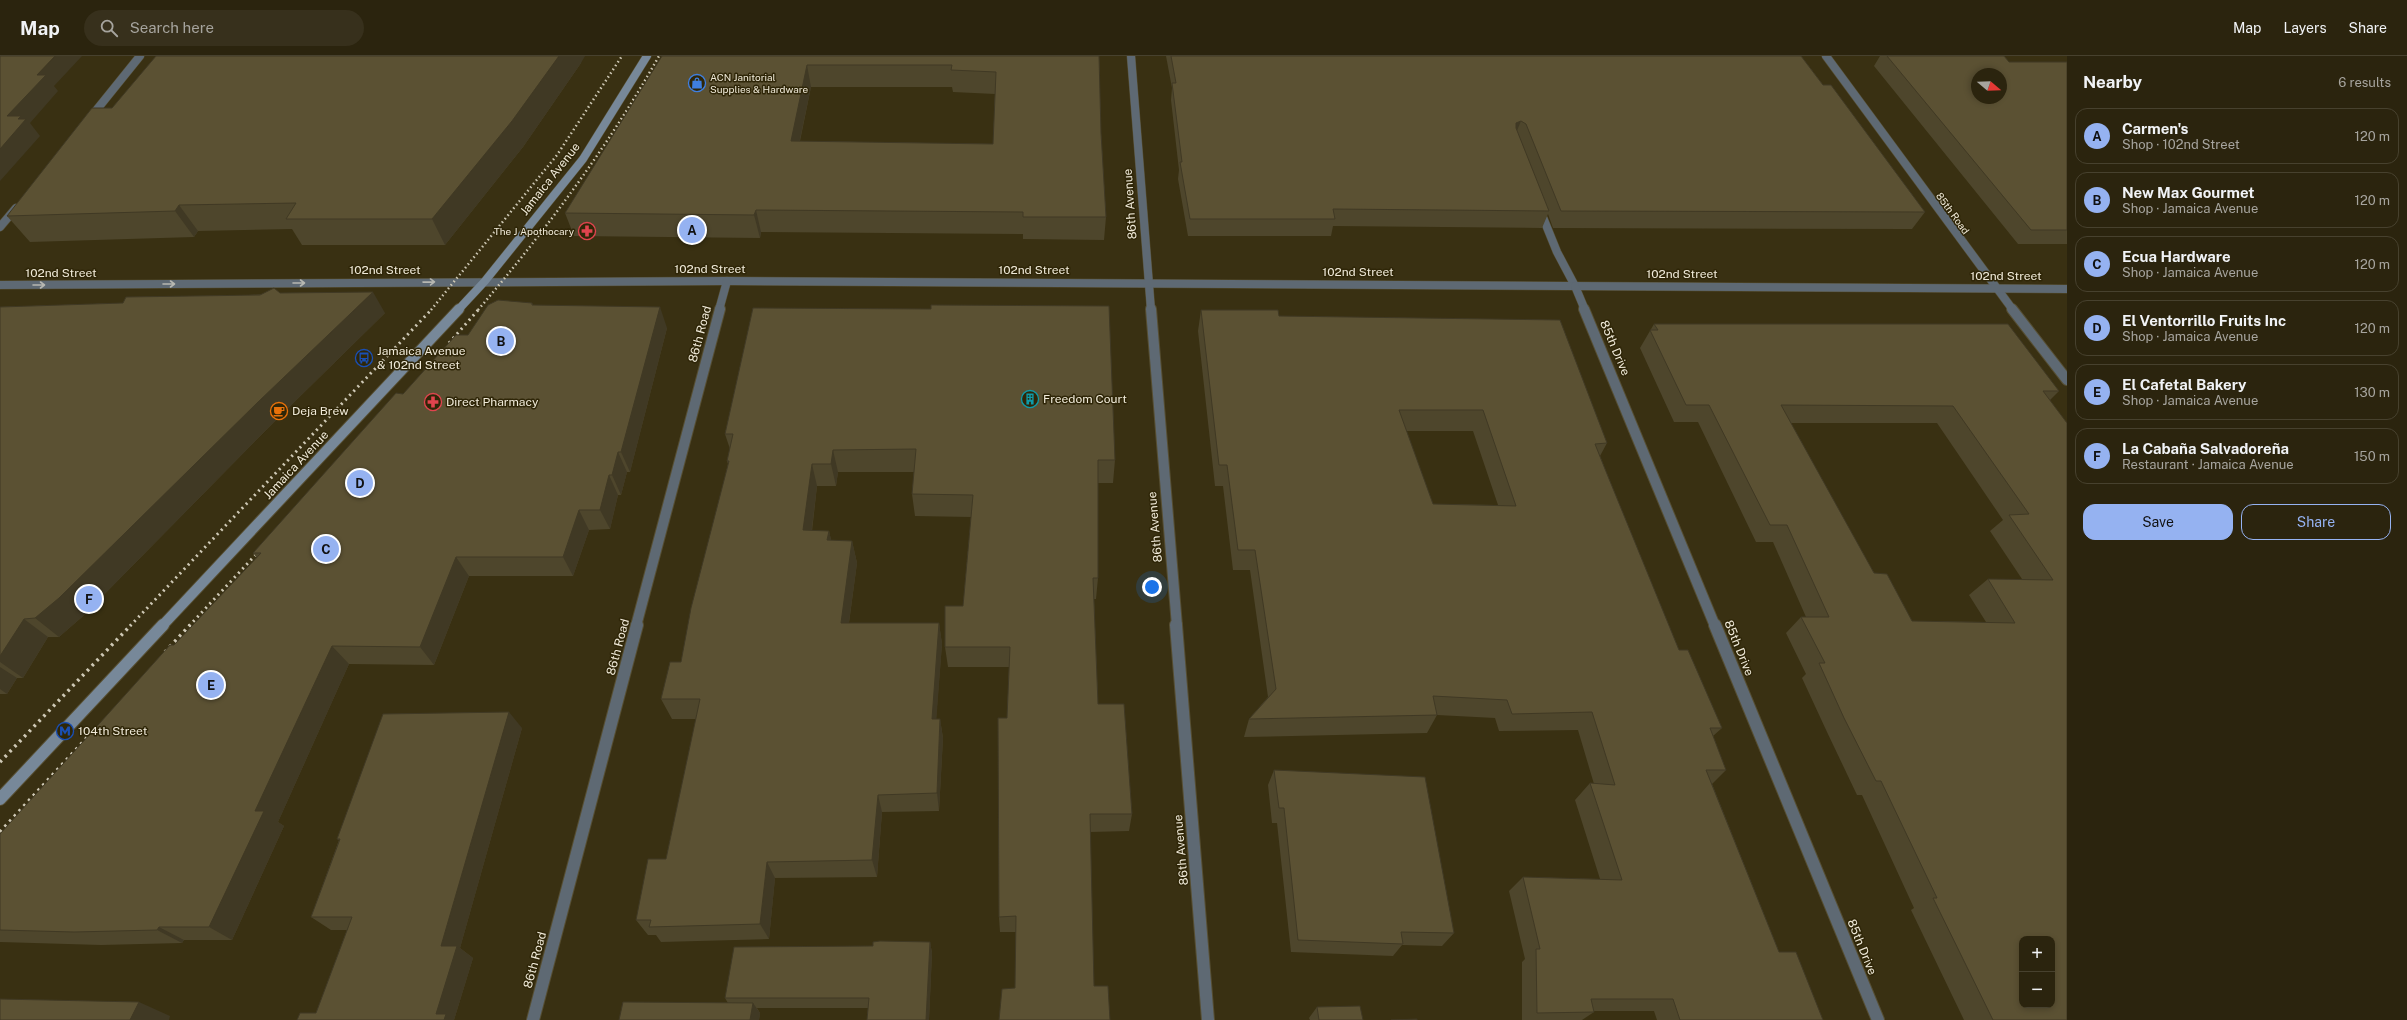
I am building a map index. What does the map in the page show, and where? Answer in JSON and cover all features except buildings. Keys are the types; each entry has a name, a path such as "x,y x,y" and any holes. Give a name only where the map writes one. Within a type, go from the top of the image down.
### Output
{"main road":[{"name":"Jamaica Avenue","path":"0,799 485,281 583,159 647,56"}],"street":[{"path":"85,123 140,56"},
{"name":"86th Avenue","path":"1131,56 1208,1020"},
{"name":"85th Road","path":"1826,56 2067,380"},
{"name":"85th Drive","path":"1537,201 1557,252 1575,286 1878,1020"},
{"path":"0,227 20,203"},
{"name":"102nd Street","path":"0,285 485,281 727,281 1149,282 2067,289"},
{"name":"86th Road","path":"533,1020 727,281"}],"railway":[{"path":"431,310 557,155 622,56"},
{"path":"478,310 528,249 575,187 619,123 659,56"},
{"path":"130,626 432,309"},
{"path":"449,343 479,309"},
{"path":"189,626 263,547"},
{"path":"0,762 131,625"},
{"path":"165,652 190,625"},
{"path":"0,832 95,729"}],"place":[{"name":"ACN Janitorial Supplies & Hardware","path":"697,83"},
{"name":"Carmen's","path":"692,230"},
{"name":"The J Apothocary","path":"587,231"},
{"name":"New Max Gourmet","path":"501,341"},
{"name":"Jamaica Avenue & 102nd Street","path":"364,358"},
{"name":"Freedom Court","path":"1030,399"},
{"name":"Direct Pharmacy","path":"433,402"},
{"name":"Deja Brew","path":"279,411"},
{"name":"El Ventorrillo Fruits Inc","path":"360,483"},
{"name":"Ecua Hardware","path":"326,549"},
{"name":"La Cabaña Salvadoreña","path":"89,599"},
{"name":"El Cafetal Bakery","path":"211,685"},
{"name":"104th Street","path":"65,731"}]}
